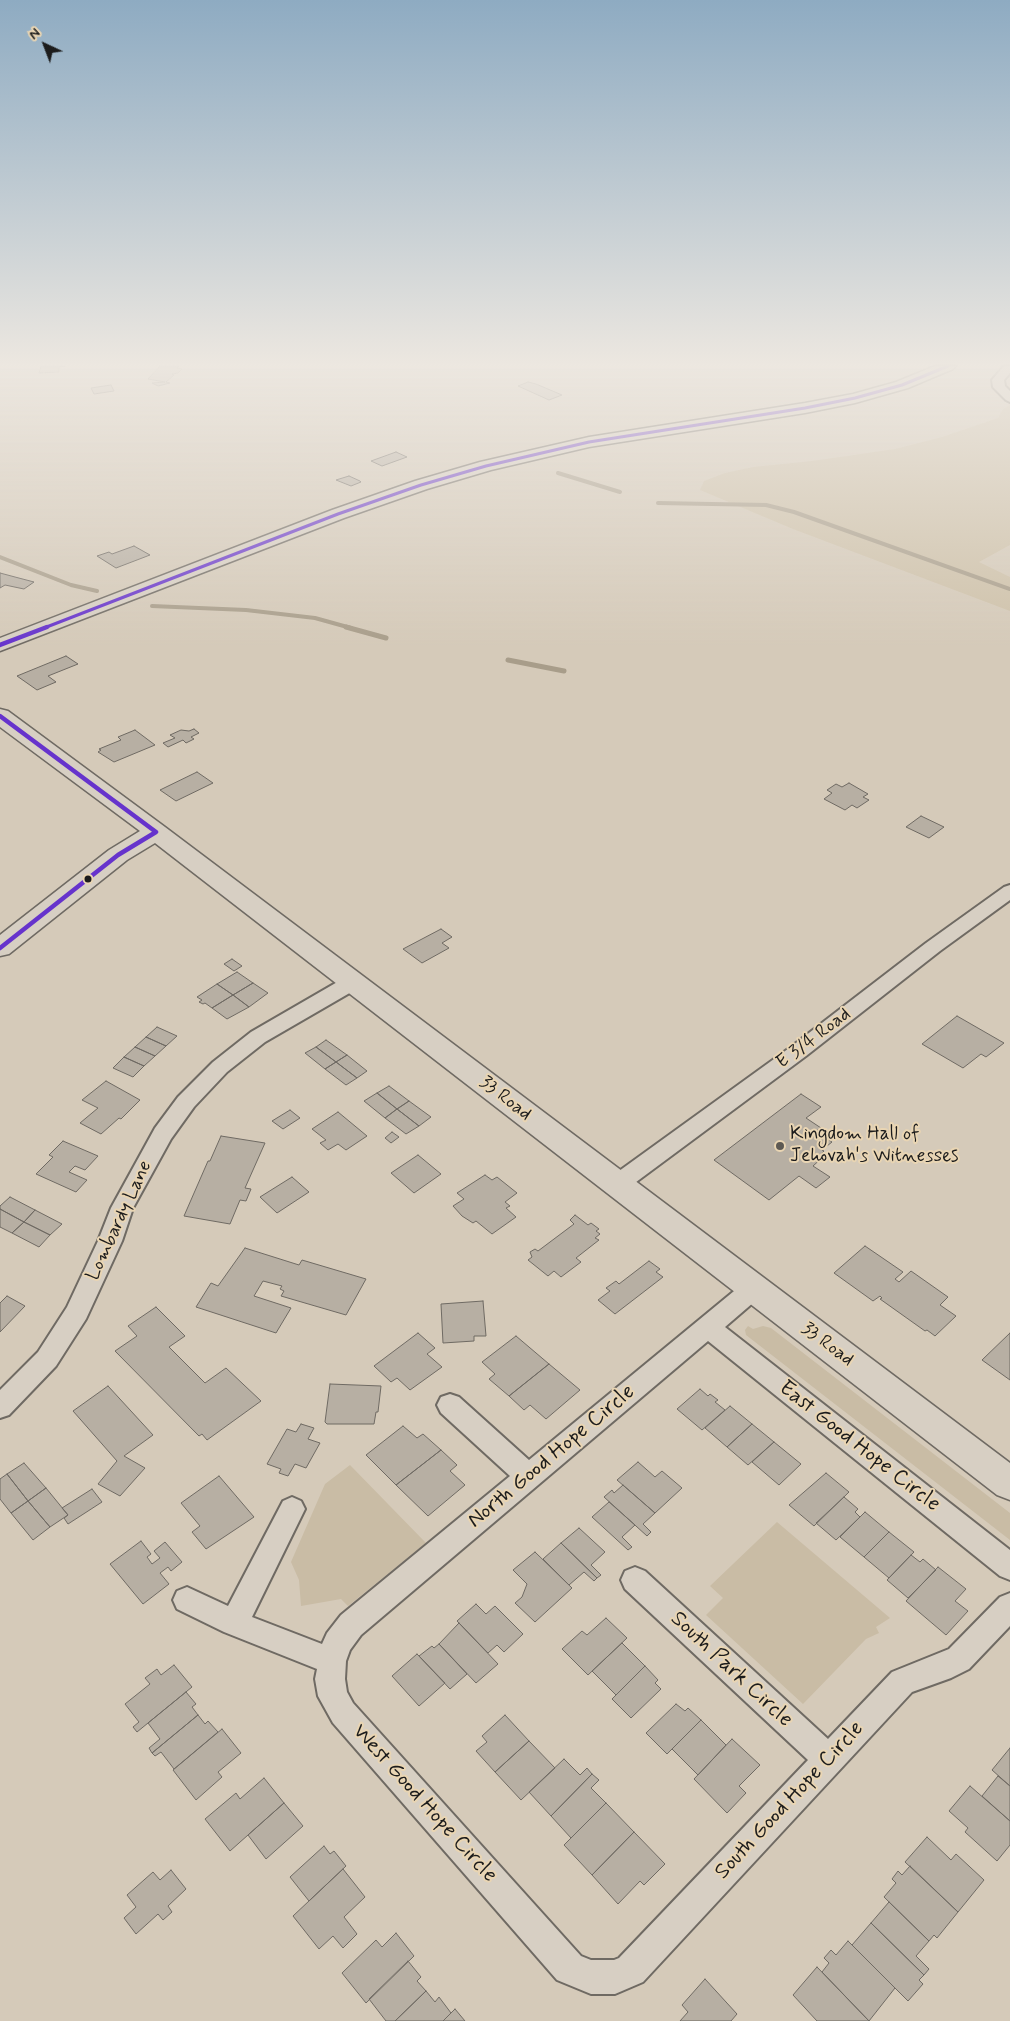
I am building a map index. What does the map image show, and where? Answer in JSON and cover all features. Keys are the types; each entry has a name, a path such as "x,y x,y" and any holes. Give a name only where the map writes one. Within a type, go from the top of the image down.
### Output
{"main road":[{"path":"0,645 338,514 421,485 510,460"},
{"name":"33 Road","path":"0,716 156,832 1010,1484"},
{"path":"0,948 118,855 156,832"}],"street":[{"name":"E 3/4 Road","path":"616,1185 799,1051 933,947 1010,891"},
{"name":"Lombardy Lane","path":"0,1407 47,1360 76,1312 134,1185 163,1134 186,1102 220,1067 258,1037 353,982"},
{"name":"North Good Hope Circle","path":"352,1625 753,1289"},
{"name":"East Good Hope Circle","path":"708,1327 1010,1567"},
{"path":"450,1405 529,1477"},
{"path":"234,1623 292,1509"},
{"name":"South Park Circle","path":"635,1580 828,1759"},
{"path":"187,1600 281,1643 332,1661"},
{"name":"South Good Hope Circle","path":"569,1968 591,1977 615,1977 631,1970 902,1682 918,1674 942,1668 959,1659 1010,1606"},
{"name":"West Good Hope Circle","path":"352,1625 337,1643 330,1679 333,1696 343,1713 569,1968"}],"shaded area":[{"path":"1010,460 1010,545 979,562 1010,577 1010,611 793,529 700,490 704,481 725,473 753,467 812,461"},
{"path":"748,1326 753,1329 763,1326 771,1328 1010,1513 1010,1540 746,1335 745,1330"},
{"path":"350,1465 426,1543 348,1606 341,1599 301,1606 299,1580 291,1562 325,1484"},
{"path":"777,1522 890,1618 876,1627 879,1633 866,1639 803,1704 706,1615 723,1598 710,1586"}],"building":[{"path":"373,460 398,460 382,466 371,461"},
{"path":"349,476 361,482 351,486 336,480"},
{"path":"134,546 150,555 116,568 97,556 109,552 112,554"},
{"path":"0,573 34,582 24,589 5,585 0,588"},
{"path":"66,656 78,664 48,676 56,682 37,690 17,676"},
{"path":"194,729 199,733 191,737 194,739 186,743 183,740 168,747 163,743 175,738 170,735 181,730 189,731"},
{"path":"135,730 155,745 114,762 98,752 101,750 99,749 121,740 118,737"},
{"path":"197,772 213,783 176,801 160,790"},
{"path":"849,783 868,794 863,797 869,800 857,808 852,805 845,810 824,799 832,793 827,790 836,784 842,787"},
{"path":"921,816 944,827 929,838 906,827"},
{"path":"441,929 452,937 442,943 449,948 422,963 403,949"},
{"path":"232,959 242,966 234,971 224,964"},
{"path":"237,972 253,983 233,995 217,984"},
{"path":"253,983 268,993 249,1007 233,995"},
{"path":"217,984 233,995 212,1008 205,1003 199,1002 202,1000 197,997"},
{"path":"233,995 249,1007 227,1019 212,1008"},
{"path":"957,1016 1004,1043 986,1057 981,1054 963,1068 922,1044"},
{"path":"157,1027 177,1036 166,1046 146,1037"},
{"path":"146,1037 166,1046 155,1056 135,1047"},
{"path":"326,1040 347,1055 336,1062 316,1047"},
{"path":"135,1047 155,1056 144,1066 124,1057"},
{"path":"316,1047 336,1062 325,1069 305,1053"},
{"path":"347,1055 367,1071 357,1078 336,1062"},
{"path":"124,1057 144,1066 133,1077 113,1068"},
{"path":"336,1062 357,1078 346,1085 325,1069"},
{"path":"106,1081 140,1100 121,1119 119,1118 101,1134 80,1123 98,1108 82,1100"},
{"path":"389,1086 409,1101 397,1109 377,1093"},
{"path":"377,1093 397,1109 385,1118 364,1101"},
{"name":"Kingdom Hall of Jehovah's Witnesses","path":"801,1094 821,1107 806,1118 821,1128 816,1131 832,1142 822,1150 824,1151 821,1154 824,1156 813,1166 830,1177 816,1188 799,1176 769,1200 714,1160"},
{"path":"409,1101 431,1117 419,1126 397,1109"},
{"path":"397,1109 419,1126 406,1134 385,1118"},
{"path":"290,1110 300,1118 283,1129 272,1121"},
{"path":"338,1112 367,1136 346,1150 338,1144 328,1150 320,1143 326,1140 312,1129"},
{"path":"392,1132 399,1137 391,1143 385,1138"},
{"path":"221,1136 265,1143 245,1188 251,1189 246,1201 240,1200 230,1224 184,1216"},
{"path":"63,1141 98,1156 85,1170 75,1166 69,1172 87,1180 76,1192 36,1174 53,1157 49,1155"},
{"path":"418,1155 441,1174 414,1193 391,1173"},
{"path":"485,1175 492,1180 497,1177 517,1193 505,1202 510,1206 506,1208 516,1217 492,1234 476,1221 473,1223 462,1216 453,1206 464,1199 457,1193"},
{"path":"292,1177 309,1192 277,1213 260,1197"},
{"path":"10,1197 35,1210 24,1222 0,1209 0,1206"},
{"path":"0,1209 24,1222 12,1233 0,1227"},
{"path":"35,1210 62,1224 50,1235 24,1222"},
{"path":"575,1215 588,1225 591,1223 599,1229 596,1231 600,1234 595,1238 599,1240 576,1258 581,1262 561,1277 554,1271 548,1276 528,1260 532,1257 530,1252 535,1249 538,1251 574,1224 570,1220"},
{"path":"24,1222 50,1235 39,1247 12,1233"},
{"path":"865,1246 903,1272 895,1279 899,1282 911,1271 948,1297 940,1305 956,1316 935,1336 880,1299 882,1298 880,1296 873,1301 834,1273"},
{"path":"245,1248 299,1265 302,1260 366,1279 346,1315 281,1296 284,1291 280,1289 282,1286 263,1281 254,1296 291,1308 276,1333 196,1307 211,1283 218,1286"},
{"path":"649,1261 660,1269 656,1272 663,1277 615,1314 598,1300 610,1291 606,1288 616,1281 619,1284"},
{"path":"7,1296 25,1306 0,1332 0,1303"},
{"path":"483,1301 486,1336 474,1336 474,1341 443,1343 441,1304"},
{"path":"156,1307 185,1336 169,1347 205,1383 226,1368 261,1401 207,1440 202,1434 199,1436 115,1351 137,1336 128,1326"},
{"path":"418,1333 435,1348 427,1354 442,1367 410,1390 397,1378 391,1382 374,1366"},
{"path":"1010,1333 1010,1380 982,1360"},
{"path":"516,1336 549,1364 509,1396 489,1379 495,1374 482,1362"},
{"path":"549,1364 580,1390 546,1419 530,1405 524,1410 509,1396"},
{"path":"330,1384 381,1386 378,1412 376,1412 374,1424 327,1424 325,1422"},
{"path":"108,1386 153,1435 124,1456 145,1468 120,1496 98,1484 117,1461 73,1411"},
{"path":"700,1389 708,1396 710,1394 718,1400 715,1402 725,1410 702,1430 677,1409"},
{"path":"730,1406 752,1424 727,1447 705,1428"},
{"path":"301,1424 314,1428 308,1439 320,1443 306,1468 295,1464 288,1476 279,1473 281,1469 267,1464 287,1429 296,1432"},
{"path":"752,1424 774,1442 748,1465 727,1447"},
{"path":"403,1426 417,1438 423,1434 441,1450 396,1485 366,1455"},
{"path":"774,1442 801,1464 779,1485 752,1462"},
{"path":"441,1450 457,1465 450,1471 465,1485 428,1516 396,1485"},
{"path":"638,1462 655,1477 662,1471 682,1488 655,1513 617,1480"},
{"path":"24,1463 46,1488 28,1501 7,1474"},
{"path":"826,1473 849,1492 814,1526 789,1505"},
{"path":"7,1474 28,1501 11,1513 0,1499 0,1479"},
{"path":"219,1476 254,1517 206,1549 192,1532 200,1526 181,1503"},
{"path":"623,1485 655,1513 643,1524 651,1532 647,1536 604,1497 612,1490 614,1493"},
{"path":"46,1488 68,1515 50,1527 28,1501"},
{"path":"92,1489 102,1502 68,1524 64,1518 68,1515 62,1508"},
{"path":"844,1497 858,1509 855,1512 860,1517 836,1540 816,1523"},
{"path":"28,1501 50,1527 33,1540 11,1513"},
{"path":"609,1502 635,1525 622,1537 632,1547 628,1550 592,1517"},
{"path":"865,1512 889,1532 864,1557 840,1537"},
{"path":"579,1528 605,1552 591,1565 601,1575 597,1578 561,1543"},
{"path":"889,1532 914,1552 889,1578 864,1557"},
{"path":"141,1541 151,1554 147,1557 152,1564 160,1558 154,1551 165,1542 182,1562 171,1571 168,1567 160,1573 169,1584 143,1604 110,1564"},
{"path":"561,1543 597,1578 594,1581 584,1572 569,1585 543,1559"},
{"path":"535,1552 572,1588 535,1622 515,1603 522,1597 527,1584 513,1570"},
{"path":"911,1555 920,1562 923,1559 936,1570 908,1598 887,1580"},
{"path":"938,1567 966,1589 955,1601 968,1611 946,1635 906,1601"},
{"path":"476,1604 486,1614 495,1606 523,1634 504,1652 497,1645 488,1653 457,1621"},
{"path":"606,1618 627,1638 588,1675 562,1649 582,1631 587,1635"},
{"path":"459,1623 498,1664 476,1683 439,1644"},
{"path":"622,1643 645,1666 616,1695 592,1671"},
{"path":"439,1644 467,1674 450,1689 419,1656 432,1646 434,1648"},
{"path":"417,1654 445,1683 419,1706 392,1676"},
{"path":"174,1665 192,1687 137,1732 133,1727 139,1722 125,1704 150,1684 145,1678 157,1669 161,1675"},
{"path":"645,1666 658,1680 655,1683 661,1689 631,1718 612,1699"},
{"path":"186,1692 196,1704 192,1707 198,1715 152,1753 149,1748 160,1739 148,1723"},
{"path":"676,1704 685,1711 688,1708 701,1720 667,1754 646,1733"},
{"path":"198,1715 205,1724 208,1721 218,1732 174,1769 161,1752 155,1756 152,1753"},
{"path":"505,1715 529,1741 495,1772 476,1751 487,1742 482,1736"},
{"path":"701,1720 726,1745 698,1775 672,1749"},
{"path":"222,1729 241,1753 218,1772 222,1777 196,1800 173,1770"},
{"path":"732,1739 760,1765 739,1786 746,1793 727,1813 694,1779"},
{"path":"529,1741 555,1768 521,1800 495,1772"},
{"path":"1010,1748 1010,1786 992,1770"},
{"path":"564,1759 580,1775 587,1768 592,1774 551,1816 529,1792"},
{"path":"592,1774 599,1780 591,1788 606,1803 571,1838 551,1816"},
{"path":"998,1776 1010,1786 1010,1821 982,1796"},
{"path":"264,1778 284,1803 230,1851 205,1819 236,1793 240,1799"},
{"path":"970,1786 1010,1821 1010,1845 997,1861 965,1832 968,1828 949,1811"},
{"path":"284,1803 303,1826 266,1859 248,1835"},
{"path":"606,1803 634,1832 592,1875 564,1845"},
{"path":"634,1832 665,1864 644,1885 640,1881 618,1904 592,1875"},
{"path":"927,1837 951,1860 956,1854 984,1880 958,1912 905,1862"},
{"path":"324,1846 330,1854 334,1851 346,1866 309,1901 290,1877"},
{"path":"910,1866 958,1912 937,1938 934,1935 929,1941 884,1897 896,1883 892,1879 898,1871 902,1875"},
{"path":"343,1869 365,1897 344,1917 357,1934 343,1948 333,1936 319,1949 293,1916"},
{"path":"171,1870 186,1889 168,1906 172,1912 163,1920 158,1914 136,1934 124,1918 136,1907 127,1895 153,1872 160,1880"},
{"path":"889,1902 929,1941 916,1956 929,1969 924,1975 871,1923"},
{"path":"871,1923 924,1975 919,1980 923,1984 908,2001 852,1945"},
{"path":"396,1933 414,1956 366,2003 342,1973 376,1940 382,1947"},
{"path":"848,1941 895,1988 869,2021 822,1972 829,1963 824,1958 831,1950 836,1955"},
{"path":"408,1961 421,1977 417,1981 426,1991 395,2021 386,2021 369,1999"},
{"path":"817,1967 869,2021 817,2021 793,1995"},
{"path":"705,1979 737,2014 731,2021 680,2021 688,2012 682,2005"},
{"path":"426,1991 435,2002 439,1997 451,2013 443,2021 395,2021"},
{"path":"455,2009 465,2021 443,2021"}],"waterway":[{"path":"558,473 620,492"},
{"path":"658,503 766,505 794,512 1010,589"},
{"path":"0,557 71,585 97,591"},
{"path":"152,606 246,610 315,618 351,628"},
{"path":"346,627 386,638"},
{"path":"508,660 564,671"}],"transit line":[{"path":"0,645 338,514 421,485 510,460"},
{"path":"0,716 156,832 118,855 0,948"}],"place":[{"name":"Kingdom Hall of Jehovah's Witnesses","path":"780,1146"}]}
